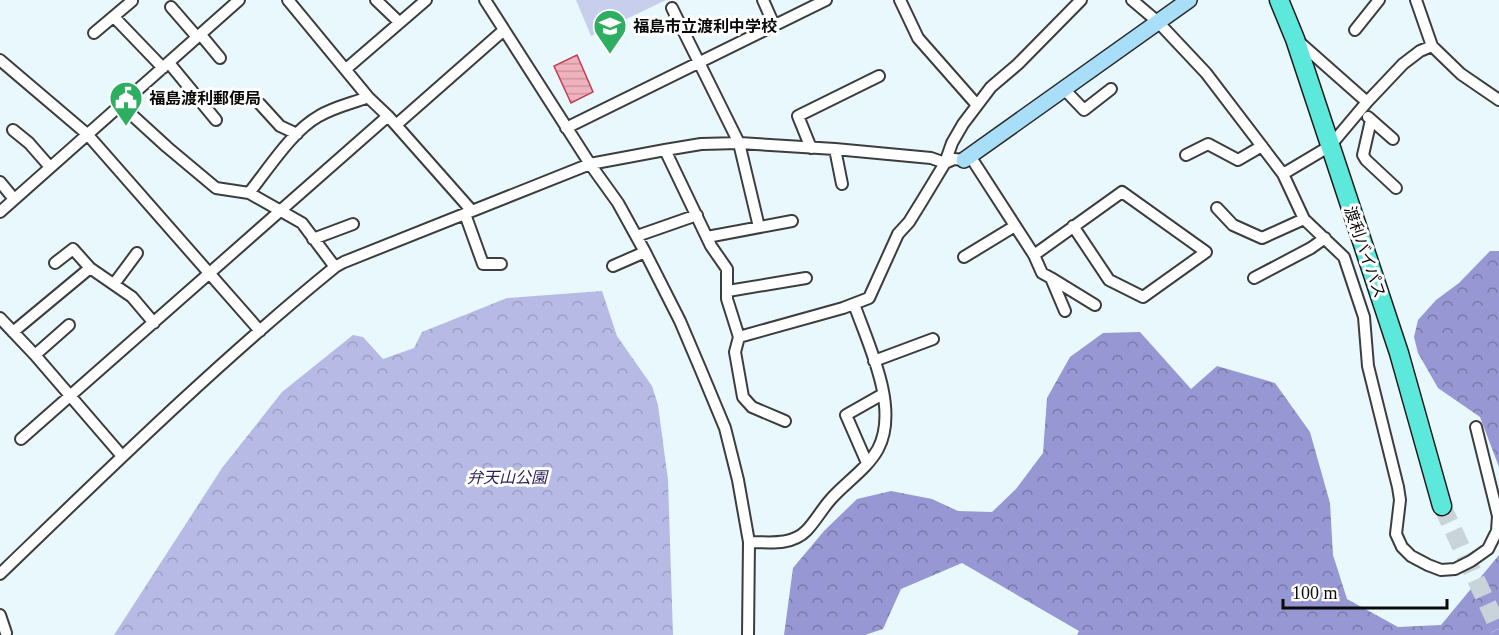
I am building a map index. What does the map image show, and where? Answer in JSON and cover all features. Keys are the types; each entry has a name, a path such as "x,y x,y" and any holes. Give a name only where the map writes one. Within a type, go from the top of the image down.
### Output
{"highway":[{"name":"渡利バイパス","path":"1279,0 1295,39 1399,353 1442,506"}],"street":[{"path":"0,212 239,0"},
{"path":"288,0 468,213 483,264 501,264"},
{"path":"376,0 399,22"},
{"path":"346,69 426,0"},
{"path":"485,0 566,128 618,203 637,236 680,321 725,428 738,480 749,542 748,635"},
{"path":"763,0 774,26"},
{"path":"566,128 826,0"},
{"path":"900,0 918,38 977,105"},
{"path":"739,337 869,298 898,234 909,222 945,163 952,142 977,105 991,87 1018,64 1081,0"},
{"path":"1132,0 1158,22 1206,73 1283,174 1304,219 1344,257 1364,317 1368,366 1400,500 1396,534 1402,547 1411,556 1428,566 1441,570 1455,569 1471,561 1488,549 1497,531 1498,516 1476,427"},
{"path":"0,574 122,456 260,331 335,267 590,164 665,150 701,144 739,143 835,149 932,159 945,163 954,159 967,158 1189,0"},
{"path":"1355,30 1379,0"},
{"path":"1416,0 1432,46 1461,74 1499,99"},
{"path":"94,33 132,1"},
{"path":"171,7 220,58"},
{"path":"672,8 739,143 759,227"},
{"path":"114,16 166,65 216,120"},
{"path":"21,439 280,212 504,30"},
{"path":"1295,39 1364,106 1371,120 1393,139"},
{"path":"1283,174 1330,146 1404,64 1420,51 1432,46"},
{"path":"1,63 87,134 260,331"},
{"path":"811,148 798,116 879,76"},
{"path":"1064,89 1084,111 1111,89"},
{"path":"249,193 297,134 321,115 368,97"},
{"path":"260,104 280,126 297,134"},
{"path":"121,105 216,188 249,193 302,223 335,267"},
{"path":"1371,120 1363,155 1396,188"},
{"path":"13,130 29,143 50,167"},
{"path":"1186,155 1208,144 1238,160 1262,146"},
{"path":"835,149 842,184"},
{"path":"665,150 706,237 727,269 728,299 739,337 735,351 743,398 752,407 785,421"},
{"path":"967,158 1034,255 1042,273 1095,305"},
{"path":"0,183 14,199"},
{"path":"1034,255 1073,226 1122,192 1206,252 1143,297 1109,280 1073,226"},
{"path":"1216,207 1233,225 1262,238 1304,219"},
{"path":"637,236 697,215"},
{"path":"706,237 792,221"},
{"path":"313,239 353,224"},
{"path":"964,257 1015,226"},
{"path":"1254,278 1311,248 1325,238"},
{"path":"55,263 73,249 90,268 132,297 154,323"},
{"path":"613,266 645,252"},
{"path":"114,284 137,253"},
{"path":"13,332 90,268"},
{"path":"728,291 806,278"},
{"path":"1051,278 1065,311"},
{"path":"749,542 789,541 807,531 840,490 878,449 885,431 886,403 854,304"},
{"path":"0,318 72,396 122,456"},
{"path":"35,355 69,325"},
{"path":"874,361 933,339"},
{"path":"867,463 846,415 883,394"},
{"path":"0,615 6,633"}],"green space":[{"path":"1490,251 1499,251 1499,467 1480,417 1438,388 1418,353 1414,337 1418,320 1436,300 1459,283"},
{"name":"弁天山公園","path":"602,291 617,336 652,386 658,405 668,480 673,635 114,635 222,468 282,392 353,335 363,337 383,359 414,348 422,332 507,298"},
{"path":"1140,332 1191,389 1217,366 1275,383 1310,432 1330,503 1333,555 1347,599 1398,627 1441,625 1499,555 1499,635 1077,635 1079,631 962,563 901,589 883,629 865,635 784,635 793,568 824,531 857,499 891,491 932,499 958,511 992,512 1016,489 1043,453 1047,398 1070,357 1103,333"}],"shaded area":[{"path":"576,0 666,0 591,36"},
{"path":"577,55 593,92 571,103 554,66"}],"tunnel":[{"path":"1442,506 1499,629"}],"place":[{"name":"福島市立渡利中学校","path":"610,55"},
{"name":"福島渡利郵便局","path":"126,127"}]}
